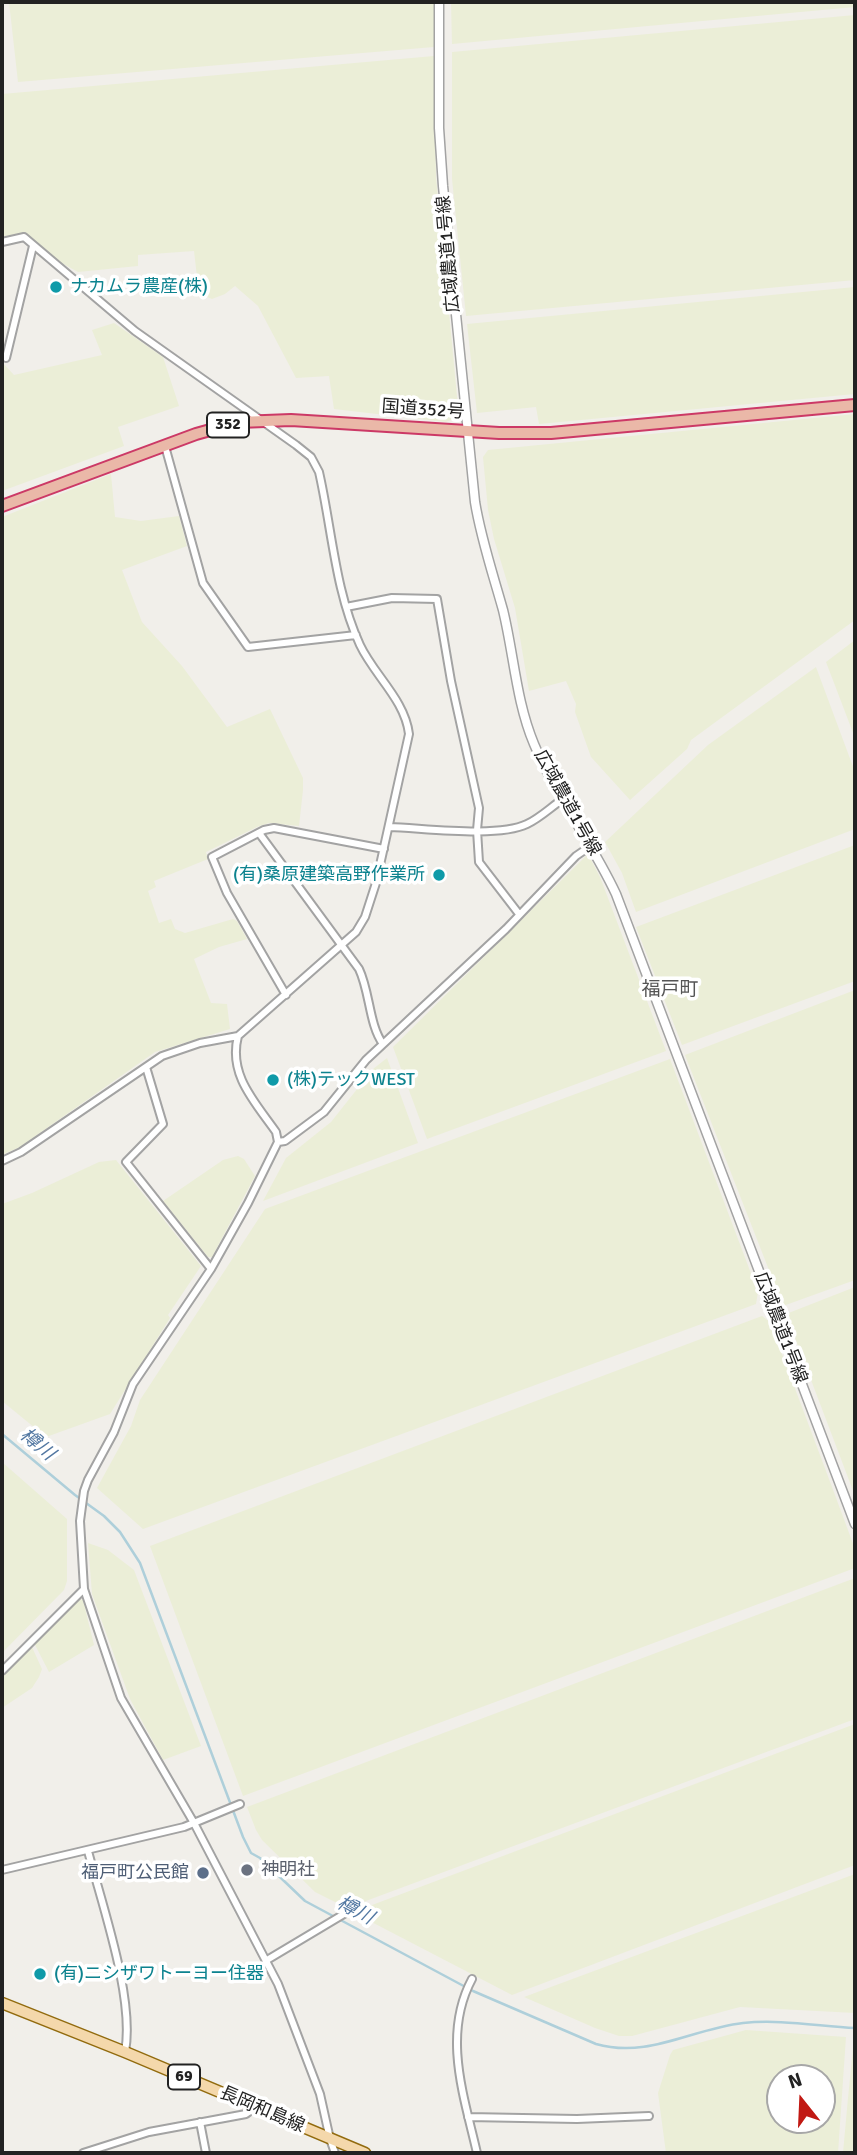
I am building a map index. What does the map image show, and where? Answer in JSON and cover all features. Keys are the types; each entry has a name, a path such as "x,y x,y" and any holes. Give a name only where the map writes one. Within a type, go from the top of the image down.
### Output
{"highway":[{"name":"国道352号","path":"2,506 222,426 259,419 551,433 855,405"}],"main road":[{"name":"長岡和島線","path":"2,2004 125,2052 365,2153"}],"street":[{"name":"広域農道1号線","path":"439,2 439,128 467,430 479,527 503,611 522,709 545,768 592,845 620,904 855,1524"},
{"path":"24,237 25,228"},
{"path":"2,242 24,237"},
{"path":"2,1161 21,1152 146,1067 177,1050 238,1036 356,932 365,917 390,827 407,749 408,725 404,712 367,657 346,607 325,496 316,464 296,445 135,331 24,237"},
{"path":"6,358 33,246"},
{"path":"165,446 203,583 248,647 356,635"},
{"path":"346,607 392,598 437,599 451,681 479,808 478,856 482,869 519,914"},
{"path":"390,827 477,830 515,828 528,824 563,799"},
{"path":"286,995 228,894 212,857 274,828 384,849"},
{"path":"259,833 359,970 366,983 378,1037 383,1044"},
{"path":"278,1143 324,1112 366,1060 576,856 592,845"},
{"path":"238,1036 234,1051 238,1075 276,1132 278,1143 211,1269 133,1384 114,1432 84,1491 80,1508 84,1589 121,1698 194,1823 278,1984 320,2094 335,2153"},
{"path":"146,1067 163,1124 126,1162 211,1269"},
{"path":"2,1671 84,1589"},
{"path":"2,1870 194,1823 240,1804"},
{"path":"88,1851 121,1979 128,2036 125,2052"},
{"path":"267,1960 342,1916"},
{"path":"470,1982 464,1995 456,2057 477,2153"},
{"path":"83,2153 149,2132 246,2114 255,2107"},
{"path":"468,2117 577,2119 649,2116"},
{"path":"200,2122 206,2153"}],"green space":[{"path":"9,2 434,2 434,47 18,82"},
{"path":"451,2 855,2 855,7 452,44"},
{"path":"855,15 855,280 466,316 452,179 452,52"},
{"path":"434,56 436,177 459,417 446,422 334,409 329,376 296,378 258,306 235,286 212,299 199,294 194,251 138,255 138,266 78,272 22,241 2,244 2,94"},
{"path":"855,287 855,394 539,424 536,407 477,413 467,324"},
{"path":"114,323 163,357 179,406 118,427 124,446 2,491 2,362 14,375 102,355 92,330"},
{"path":"855,414 855,620 691,740 687,749 630,800 591,757 575,712 576,704 566,681 529,691 515,608 488,510 483,457 488,450"},
{"path":"111,474 115,517 141,521 179,516 187,546 122,570 142,622 182,666 227,727 270,709 303,778 299,826 269,823 257,827 206,852 208,859 154,881 156,887 148,891 159,923 171,919 175,929 185,933 233,919 237,921 247,939 219,947 194,959 211,1003 227,1004 230,1029 155,1052 20,1147 2,1155 2,517"},
{"path":"855,640 855,738 826,662"},
{"path":"816,667 855,772 855,829 636,912 622,873 605,842 708,745"},
{"path":"855,845 855,981 682,1045 636,927"},
{"path":"588,854 600,877 666,1051 427,1139 393,1047"},
{"path":"855,990 855,1280 783,1306 685,1055"},
{"path":"387,1058 418,1143 263,1201 286,1158 331,1122 373,1069"},
{"path":"670,1059 758,1292 756,1304 143,1529 97,1488 131,1426 140,1400 265,1209"},
{"path":"238,1156 244,1159 255,1176 212,1257 208,1257 163,1201 223,1160"},
{"path":"116,1160 201,1266 168,1315 170,1318 110,1414 46,1437 2,1401 2,1204 99,1162"},
{"path":"855,1287 855,1496 786,1314"},
{"path":"762,1316 770,1322 855,1549 855,1568 243,1796 150,1546"},
{"path":"2,1462 67,1519 67,1581 64,1590 2,1653"},
{"path":"88,1543 108,1550 134,1570 201,1746 163,1760 130,1699 92,1594"},
{"path":"855,1578 855,1719 347,1908 315,1892 262,1840 256,1830 247,1807"},
{"path":"80,1599 83,1600 94,1645 49,1672 34,1643"},
{"path":"31,1645 42,1669 39,1677 32,1688 2,1708 2,1674"},
{"path":"855,1724 855,1865 512,1995 360,1916 364,1908"},
{"path":"855,1874 855,2013 740,2007 632,2036 619,2036 524,1997"},
{"path":"746,2030 846,2037 838,2153 666,2153 658,2093 673,2050"},
{"path":"854,2038 855,2153 843,2153 848,2098"}],"waterway":[{"name":"樽川","path":"2,1434 120,1532 140,1563 251,1853 260,1858 305,1901 473,1991 596,2044 615,2048 652,2046 724,2026 757,2022 855,2028"}],"place":[{"name":"ナカムラ農産(株)","path":"56,287"},
{"name":"(有)桑原建築高野作業所","path":"439,875"},
{"name":"(株)テックWEST","path":"273,1080"},
{"name":"神明社","path":"247,1870"},
{"name":"福戸町公民館","path":"203,1873"},
{"name":"(有)ニシザワトーヨー住器","path":"40,1974"}],"district":[{"name":"福戸町","path":"670,990"}]}
